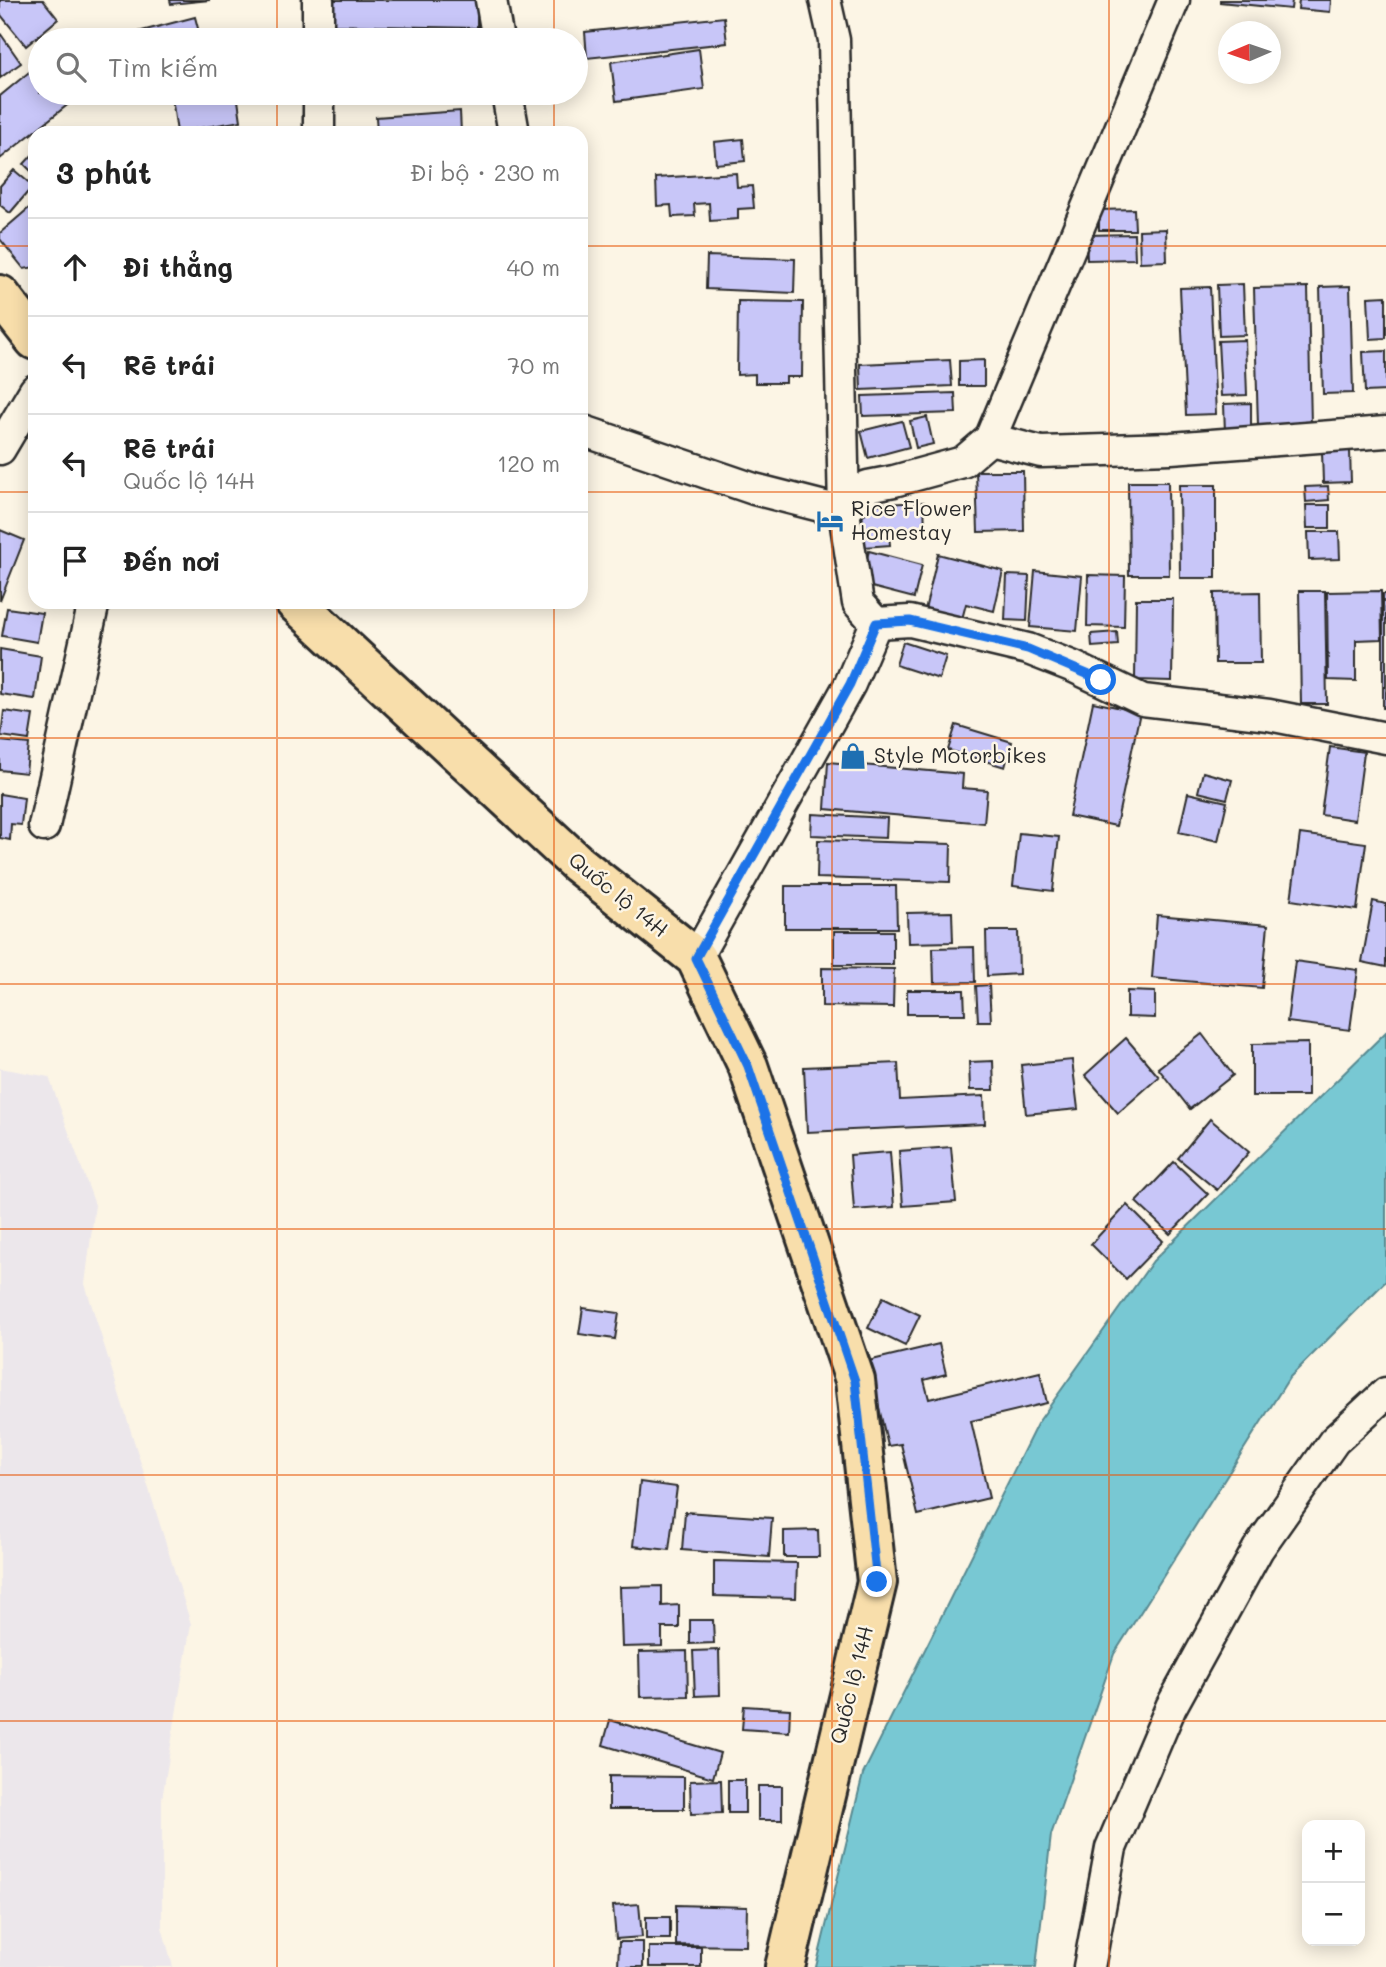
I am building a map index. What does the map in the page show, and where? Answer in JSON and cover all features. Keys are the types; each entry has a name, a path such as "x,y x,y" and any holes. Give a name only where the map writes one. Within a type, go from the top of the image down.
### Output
{"main road":[{"path":"0,295 28,331"},
{"name":"Quốc lộ 14H","path":"303,609 578,863 696,958 748,1066 855,1381 877,1582 785,1967"}],"street":[{"path":"318,0 318,28"},
{"path":"491,0 496,28"},
{"path":"825,0 834,40 844,512 859,603 876,623"},
{"path":"844,512 868,486 963,462 990,439 1174,0"},
{"path":"319,105 319,126"},
{"path":"509,105 513,126"},
{"path":"0,449 28,402"},
{"path":"588,432 754,489 844,512"},
{"path":"990,439 1041,452 1171,448 1386,432"},
{"path":"44,826 92,609"},
{"path":"876,623 910,621 1028,649 1074,667 1143,700 1269,715 1386,738"},
{"path":"696,958 850,684 876,623"},
{"path":"1089,1967 1111,1848 1171,1707 1258,1549 1334,1441 1386,1393"}],"shaded area":[{"path":"0,1068 49,1077 95,1205 85,1284 191,1624 162,1799 162,1927 173,1967 0,1967"}],"water":[{"path":"1386,1032 1386,1281 1289,1378 1114,1654 1051,1835 1036,1967 816,1967 863,1774 1037,1424 1153,1261"}],"building":[{"path":"0,0 43,0 58,19 47,28 28,28 26,46 0,14"},
{"path":"170,0 210,0 171,4"},
{"path":"330,0 477,0 477,28 329,25"},
{"path":"1220,0 1292,0 1291,9"},
{"path":"1299,0 1331,0 1330,12 1298,9"},
{"path":"195,17 198,28 153,28"},
{"path":"724,17 727,43 588,58 588,32"},
{"path":"0,33 21,63 0,78"},
{"path":"699,49 704,89 616,101 611,62"},
{"path":"28,73 28,105 67,105 41,126 28,126 28,137 0,159 0,96"},
{"path":"173,105 239,105 241,121 212,126 176,126"},
{"path":"460,111 461,126 377,126 376,117"},
{"path":"743,139 745,161 716,164 714,142"},
{"path":"14,170 28,182 28,192 10,213 0,205 0,186"},
{"path":"736,173 737,187 752,186 754,208 738,209 738,219 710,221 709,203 694,204 695,216 672,217 671,205 657,206 656,178"},
{"path":"28,209 28,268 24,269 0,239 0,233"},
{"path":"1134,209 1135,230 1099,230 1099,210"},
{"path":"1166,229 1167,261 1140,262 1139,230"},
{"path":"1134,234 1135,259 1087,260 1086,235"},
{"path":"707,256 795,259 794,293 706,289"},
{"path":"1243,284 1245,335 1219,336 1217,285"},
{"path":"1350,286 1353,393 1323,394 1320,287"},
{"path":"1210,287 1216,414 1186,415 1180,288"},
{"path":"1308,287 1311,425 1258,426 1254,288"},
{"path":"1386,296 1386,338 1370,339 1368,297"},
{"path":"738,301 803,302 802,377 786,377 786,383 755,383 755,374 737,375"},
{"path":"1245,340 1247,395 1221,396 1218,341"},
{"path":"1386,351 1386,391 1365,392 1363,352"},
{"path":"950,360 952,386 861,390 860,364"},
{"path":"984,360 984,386 959,386 959,361"},
{"path":"955,393 956,413 863,416 862,396"},
{"path":"1251,403 1251,433 1225,433 1224,404"},
{"path":"927,417 933,444 916,448 910,421"},
{"path":"902,421 909,447 868,458 861,431"},
{"path":"1322,451 1350,451 1351,482 1323,483"},
{"path":"976,471 1023,471 1024,531 978,532"},
{"path":"1128,482 1168,482 1169,575 1129,575"},
{"path":"1179,485 1216,485 1216,578 1180,578"},
{"path":"1328,486 1329,500 1306,502 1305,487"},
{"path":"924,502 925,531 889,534 890,545 864,547 862,505"},
{"path":"1306,505 1330,505 1330,528 1307,528"},
{"path":"0,530 24,540 0,601"},
{"path":"1308,532 1339,532 1340,559 1309,560"},
{"path":"869,551 922,565 914,598 860,584"},
{"path":"938,554 1003,571 994,611 966,604 962,619 925,610"},
{"path":"1035,571 1082,576 1077,631 1030,627"},
{"path":"1007,575 1029,576 1027,621 1005,620"},
{"path":"1088,575 1125,576 1124,627 1087,626"},
{"path":"1299,591 1325,591 1327,704 1301,704"},
{"path":"1381,591 1382,639 1356,640 1356,681 1328,680 1327,592"},
{"path":"1260,592 1261,663 1215,663 1214,593"},
{"path":"1383,594 1386,594 1386,708 1383,708"},
{"path":"1136,599 1173,599 1172,681 1135,680"},
{"path":"7,608 42,613 37,642 2,636"},
{"path":"1117,632 1118,645 1092,647 1091,634"},
{"path":"903,642 946,656 939,679 896,665"},
{"path":"0,649 41,656 35,699 0,694"},
{"path":"1093,702 1140,712 1116,826 1069,816"},
{"path":"4,711 33,715 29,740 1,736"},
{"path":"956,725 1012,742 1005,767 948,750"},
{"path":"0,741 29,744 26,773 0,770"},
{"path":"1330,747 1364,752 1355,820 1321,815"},
{"path":"828,762 963,774 962,788 987,790 984,823 825,809"},
{"path":"1203,772 1232,780 1227,799 1198,792"},
{"path":"1188,793 1227,802 1218,841 1179,832"},
{"path":"0,794 24,798 21,825 11,824 10,840 0,838"},
{"path":"812,814 887,818 886,838 811,835"},
{"path":"1019,833 1059,837 1053,891 1013,886"},
{"path":"1300,834 1366,843 1357,910 1291,900"},
{"path":"818,840 951,844 950,882 817,878"},
{"path":"785,886 896,886 897,928 785,928"},
{"path":"1373,901 1386,904 1386,967 1362,962"},
{"path":"952,912 953,942 908,943 907,913"},
{"path":"1157,915 1268,925 1262,988 1152,978"},
{"path":"834,931 893,931 893,965 834,965"},
{"path":"986,931 1018,931 1019,974 987,976"},
{"path":"974,947 975,982 934,983 933,948"},
{"path":"1295,961 1358,970 1350,1030 1287,1022"},
{"path":"822,968 894,969 893,1007 822,1006"},
{"path":"989,985 991,1021 978,1021 976,986"},
{"path":"907,990 964,990 965,1014 907,1014"},
{"path":"1127,991 1155,992 1155,1018 1127,1017"},
{"path":"1202,1034 1233,1075 1190,1109 1158,1068"},
{"path":"1126,1038 1159,1077 1118,1113 1085,1075"},
{"path":"1308,1043 1308,1096 1252,1096 1252,1044"},
{"path":"1072,1060 1078,1109 1026,1114 1021,1065"},
{"path":"993,1061 994,1090 970,1090 969,1062"},
{"path":"898,1063 900,1100 984,1096 985,1124 807,1132 804,1067"},
{"path":"1210,1119 1249,1152 1217,1190 1178,1158"},
{"path":"951,1147 956,1202 903,1206 899,1151"},
{"path":"890,1152 894,1207 854,1210 850,1155"},
{"path":"1174,1162 1208,1194 1170,1234 1136,1202"},
{"path":"1127,1205 1163,1241 1126,1279 1091,1244"},
{"path":"883,1297 920,1315 905,1346 868,1328"},
{"path":"583,1308 619,1313 615,1339 579,1334"},
{"path":"939,1344 946,1374 924,1380 929,1399 1040,1372 1047,1403 971,1421 989,1498 918,1515 901,1444 888,1446 868,1361"},
{"path":"640,1482 677,1487 669,1550 633,1546"},
{"path":"685,1512 772,1518 769,1557 682,1550"},
{"path":"818,1530 819,1557 784,1557 784,1531"},
{"path":"714,1561 797,1563 796,1598 714,1596"},
{"path":"662,1586 662,1606 679,1605 679,1628 662,1628 662,1646 622,1647 620,1587"},
{"path":"690,1620 713,1620 714,1643 690,1644"},
{"path":"719,1650 720,1695 695,1696 693,1651"},
{"path":"687,1651 688,1696 640,1697 639,1652"},
{"path":"744,1706 790,1709 789,1732 742,1729"},
{"path":"610,1720 720,1753 713,1778 603,1745"},
{"path":"609,1776 684,1777 684,1809 609,1809"},
{"path":"721,1780 722,1813 691,1814 690,1781"},
{"path":"728,1780 745,1780 745,1813 728,1813"},
{"path":"758,1786 782,1786 782,1820 758,1820"},
{"path":"639,1904 642,1937 616,1939 613,1906"},
{"path":"676,1905 747,1907 746,1946 676,1945"},
{"path":"646,1917 670,1917 670,1939 646,1939"},
{"path":"619,1942 643,1942 643,1967 618,1967"},
{"path":"649,1947 701,1947 701,1967 649,1967"}],"place":[{"name":"Rice Flower Homestay","path":"830,521"},
{"name":"Style Motorbikes","path":"853,756"}],"route":[{"path":"877,1582 855,1381 748,1066 696,958 850,684 876,623 910,621 1028,649 1101,680"}]}
